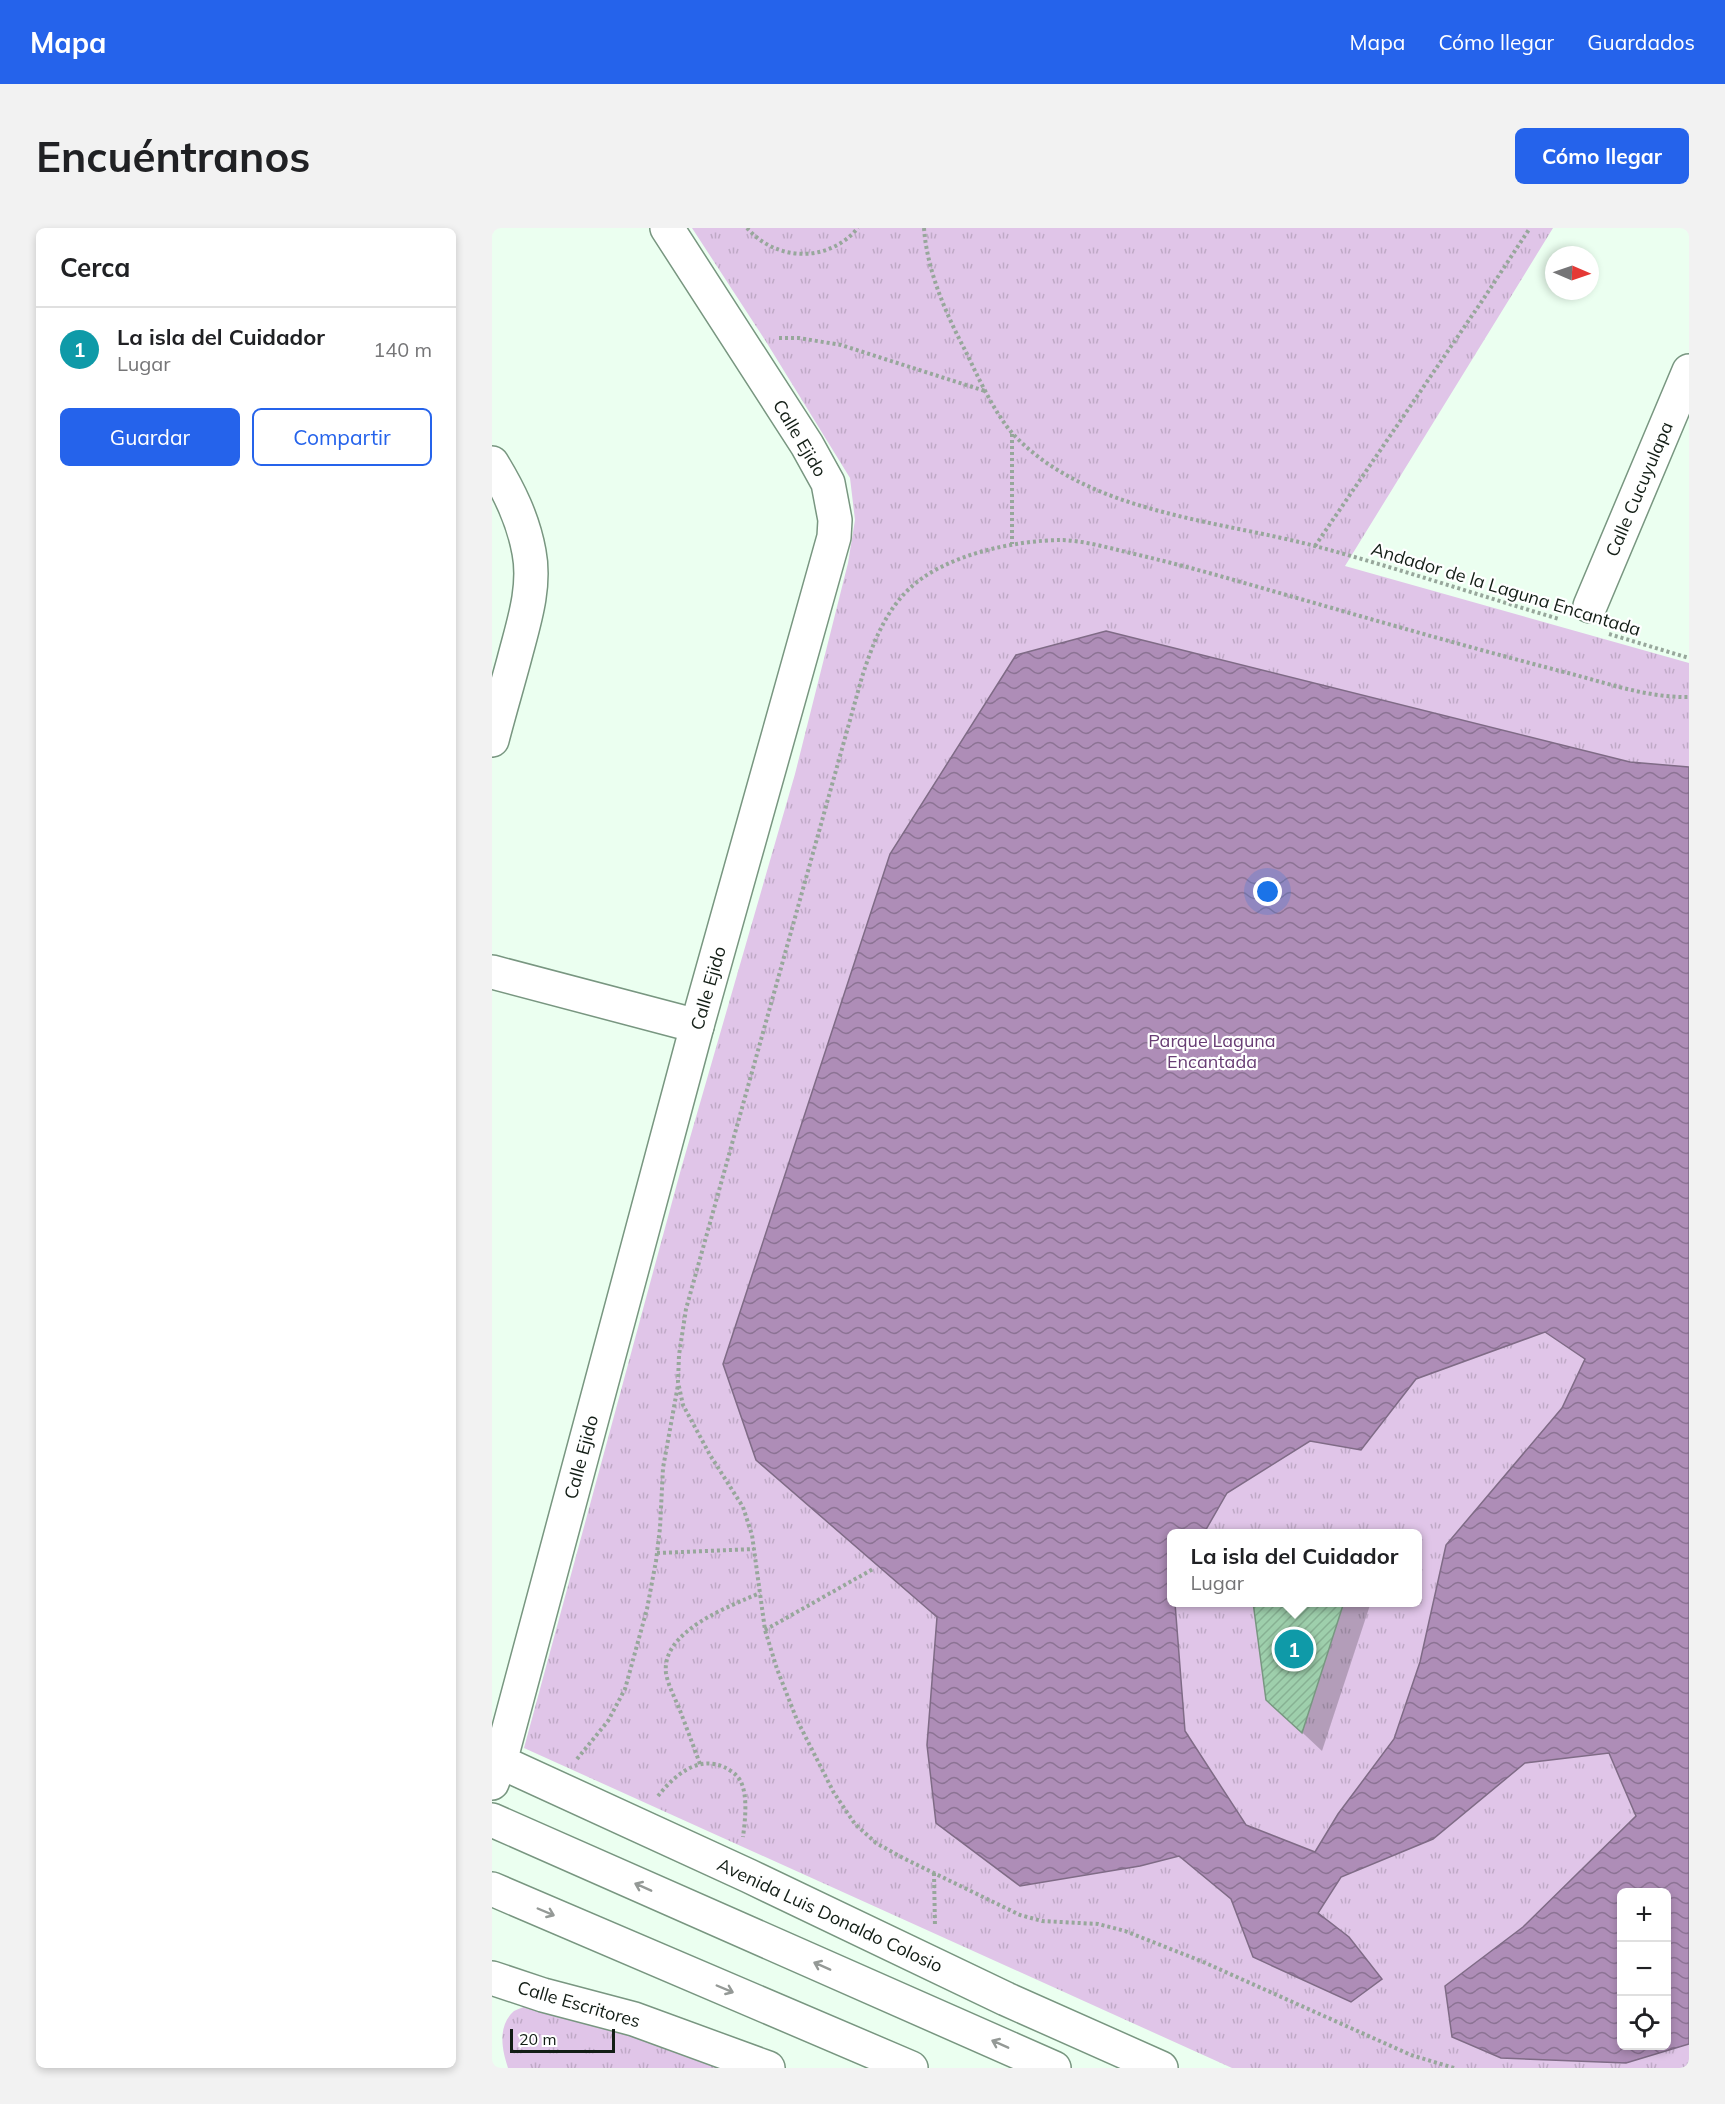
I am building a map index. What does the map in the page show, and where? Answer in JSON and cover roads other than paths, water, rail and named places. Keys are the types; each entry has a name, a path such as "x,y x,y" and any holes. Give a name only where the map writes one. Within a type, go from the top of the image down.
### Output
{"street":[{"name":"Calle Ejido","path":"494,1768 697,1026 834,537 835,520 828,483 743,345 667,228"},
{"name":"Calle Cucuyulapa","path":"1576,613 1689,371"},
{"path":"492,463 517,509 524,531 531,569 531,585 525,617 492,740"},
{"path":"492,972 697,1026"},
{"name":"Avenida Luis Donaldo Colosio","path":"494,1768 545,1783 735,1870 1006,1999 1161,2068"},
{"path":"492,1820 1053,2068"},
{"path":"492,1889 911,2068"},
{"name":"Calle Escritores","path":"492,1978 543,1995 634,2019 768,2068"}],"water":[{"path":"1106,631 1630,762 1689,767 1689,2044 1671,2049 1671,1888 1617,1888 1617,2050 1669,2050 1626,2063 1501,2058 1452,2037 1445,1986 1523,1927 1636,1816 1609,1753 1525,1763 1433,1839 1341,1877 1318,1913 1349,1937 1382,1979 1351,2002 1253,1957 1231,1899 1179,1856 1140,1866 1020,1886 936,1823 927,1745 937,1617 756,1460 723,1364 890,854 1016,655"}],"place":[{"name":"La isla del Cuidador","path":"1294,1649"}],"park label":[{"name":"Parque Laguna Encantada","path":"1212,1050"}]}
